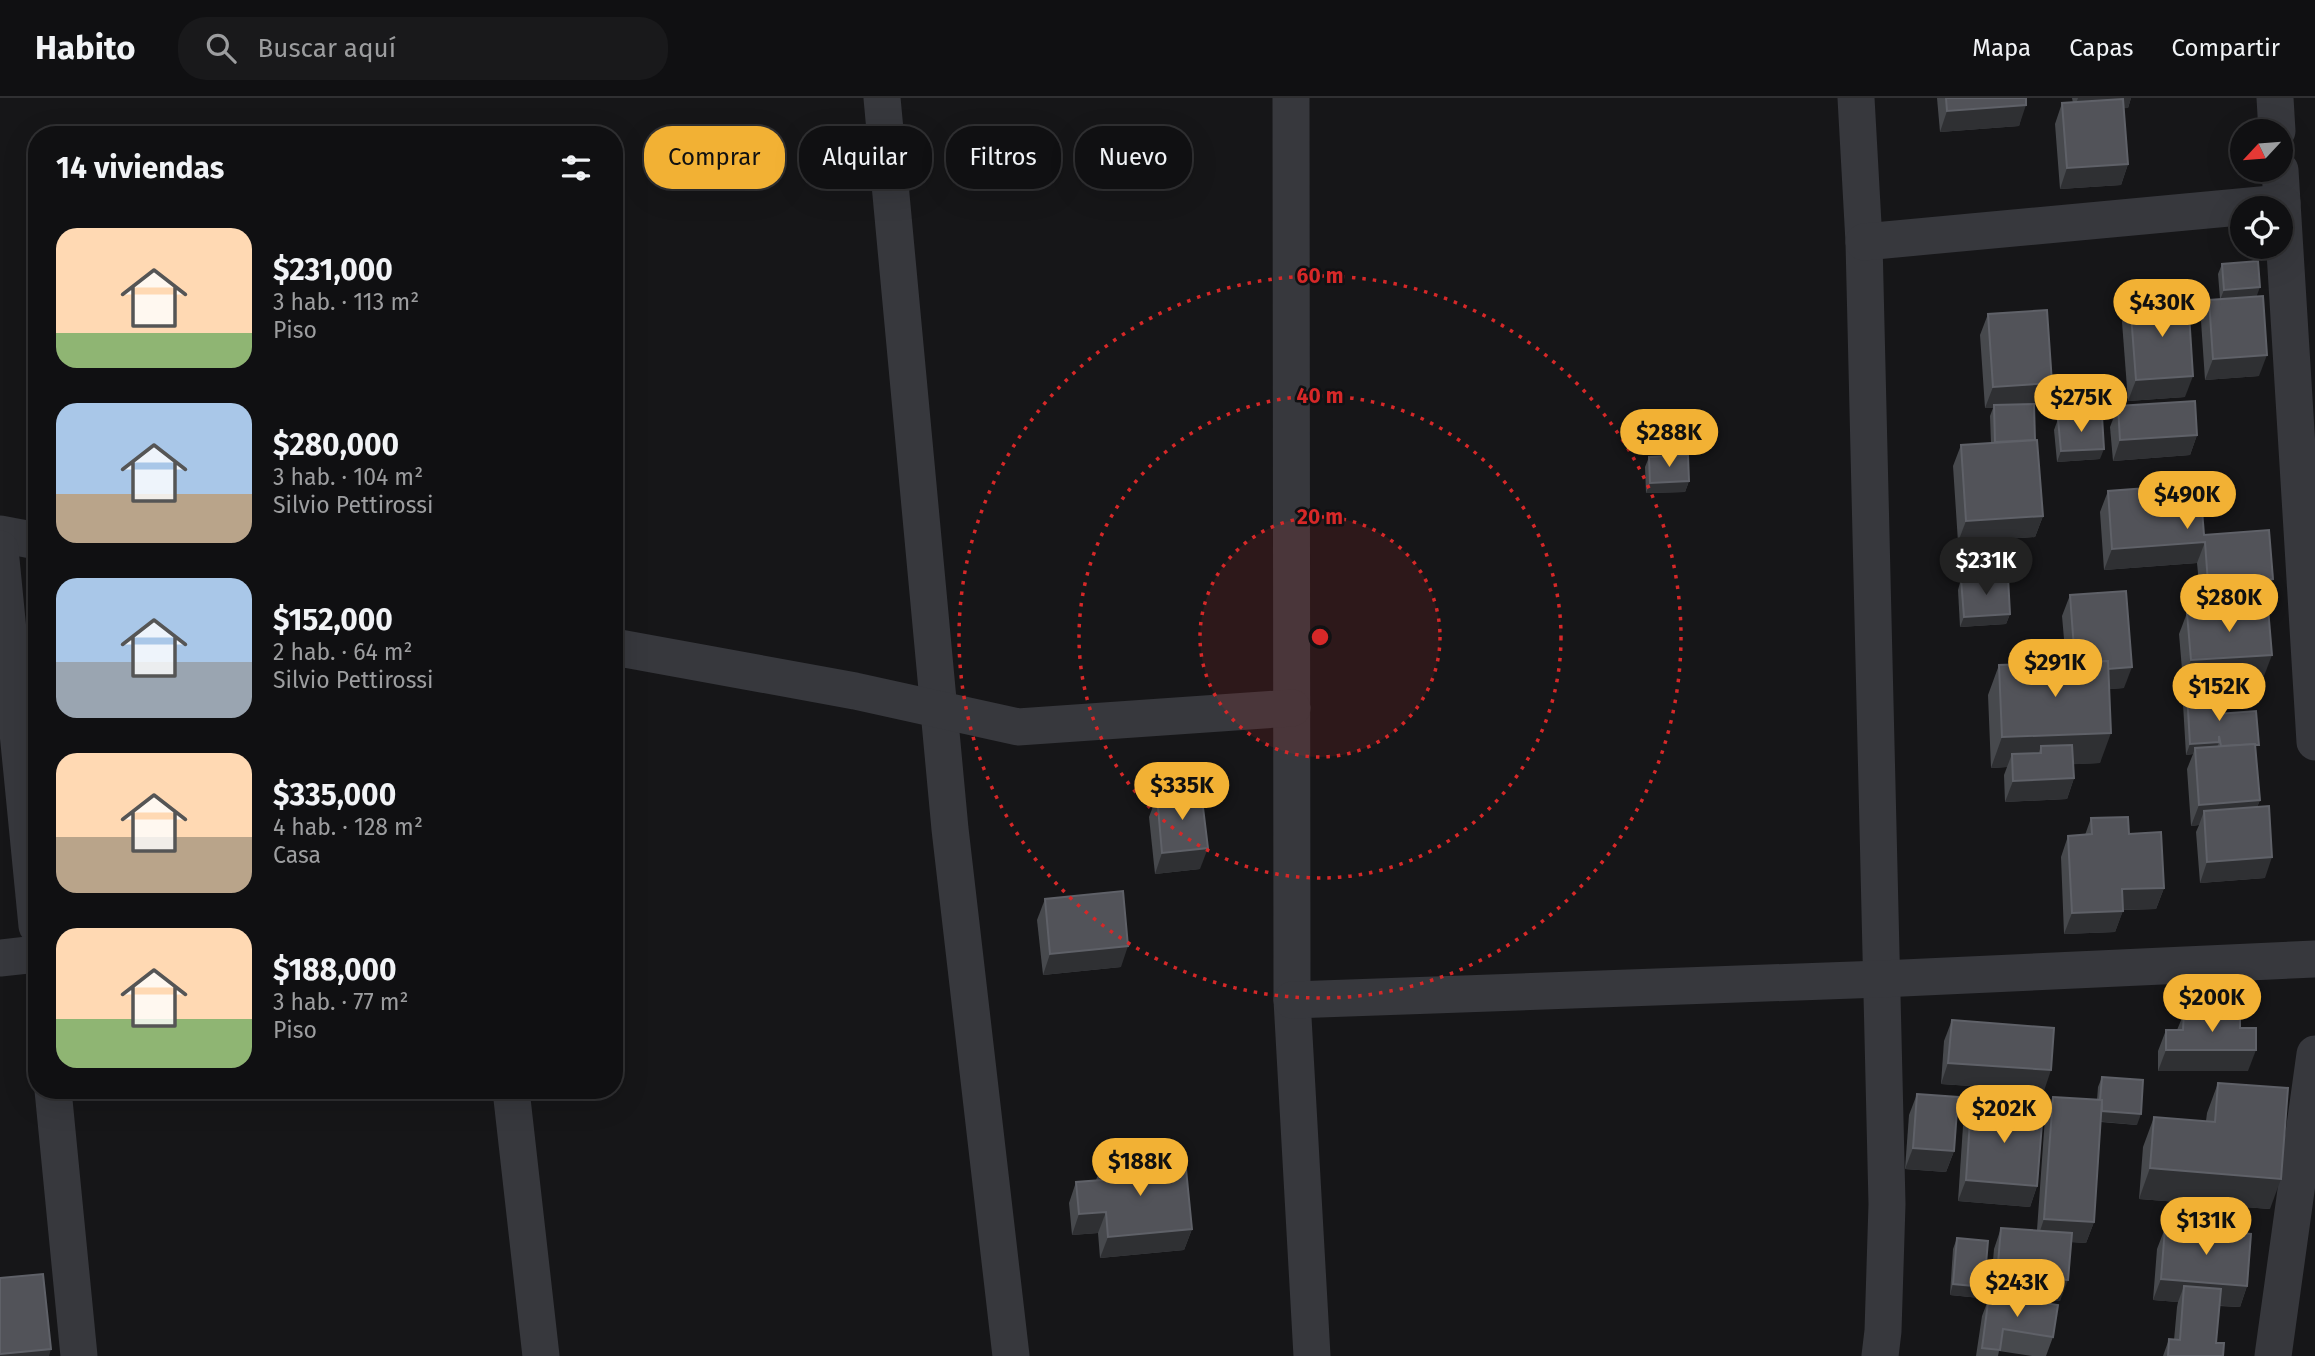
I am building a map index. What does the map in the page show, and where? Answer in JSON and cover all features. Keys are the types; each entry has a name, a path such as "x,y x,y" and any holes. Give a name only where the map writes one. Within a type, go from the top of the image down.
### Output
{"street":[{"path":"882,98 950,829 1011,1356"},
{"path":"1291,98 1292,1000 1311,1356"},
{"path":"1856,98 1864,242 1887,1204 1880,1356"},
{"path":"2275,98 2276,119"},
{"path":"1864,242 2281,187 2304,400 2315,742"},
{"path":"0,534 28,539"},
{"path":"0,549 28,834"},
{"path":"623,649 855,691 1018,727 1292,708"},
{"path":"0,958 28,955"},
{"path":"1292,1000 1881,979 2315,958"},
{"path":"2273,1356 2315,1054"},
{"path":"54,1099 79,1356"},
{"path":"512,1099 541,1356"}],"building":[{"path":"1946,98 2026,98 2026,105 1947,111"},
{"path":"2123,99 2128,164 2067,168 2062,103"},
{"path":"2258,261 2260,287 2224,290 2222,264"},
{"path":"2263,296 2267,355 2213,359 2209,300"},
{"path":"2188,298 2193,376 2136,380 2130,301"},
{"path":"2047,310 2052,383 1993,387 1988,314"},
{"path":"2195,401 2197,435 2120,440 2118,406"},
{"path":"2034,404 2035,440 1995,442 1994,405"},
{"path":"2102,416 2104,449 2061,451 2058,419"},
{"path":"2037,440 2043,516 1966,521 1961,445"},
{"path":"1688,455 1689,481 1650,483 1649,457"},
{"path":"2200,484 2204,535 2269,530 2273,579 2208,583 2205,542 2112,549 2108,491"},
{"path":"2008,577 2010,614 1964,617 1961,579"},
{"path":"2126,591 2132,667 2108,669 2108,661 2075,662 2070,595"},
{"path":"2268,608 2272,655 2191,660 2187,613"},
{"path":"2108,661 2111,733 2002,737 1999,665"},
{"path":"2216,691 2217,714 2256,711 2259,745 2221,746 2219,736 2219,742 2190,744 2187,693"},
{"path":"2255,744 2260,800 2199,805 2195,748"},
{"path":"2072,745 2074,778 2013,781 2012,754 2041,753 2041,746"},
{"path":"1201,791 1208,848 1162,853 1157,796"},
{"path":"2269,806 2272,857 2207,862 2204,811"},
{"path":"2128,817 2129,834 2161,832 2164,888 2122,889 2123,911 2072,913 2068,836 2092,834 2091,818"},
{"path":"1123,891 1128,946 1050,954 1045,899"},
{"path":"2184,1013 2240,1013 2240,1028 2256,1028 2256,1050 2166,1050 2166,1030 2183,1030"},
{"path":"1952,1020 2054,1028 2051,1070 1948,1063"},
{"path":"2102,1077 2143,1080 2141,1114 2102,1111"},
{"path":"2218,1083 2288,1088 2281,1179 2150,1168 2154,1117 2215,1122"},
{"path":"1917,1094 1958,1097 1954,1151 1913,1148"},
{"path":"2053,1097 2102,1100 2094,1222 2044,1219"},
{"path":"1971,1105 2043,1111 2037,1186 1966,1180"},
{"path":"1185,1159 1192,1229 1108,1237 1106,1212 1079,1214 1076,1182 1102,1180 1101,1167"},
{"path":"2001,1228 2072,1233 2068,1280 1997,1275"},
{"path":"2165,1228 2251,1234 2247,1286 2161,1279"},
{"path":"1957,1238 1988,1241 1984,1287 1953,1284"},
{"path":"43,1274 51,1349 0,1354 0,1278"},
{"path":"2184,1286 2221,1289 2216,1343 2224,1343 2223,1356 2168,1356 2169,1339 2180,1340"},
{"path":"1989,1295 2058,1305 2053,1337 2003,1329 2000,1350 1982,1348"}]}
